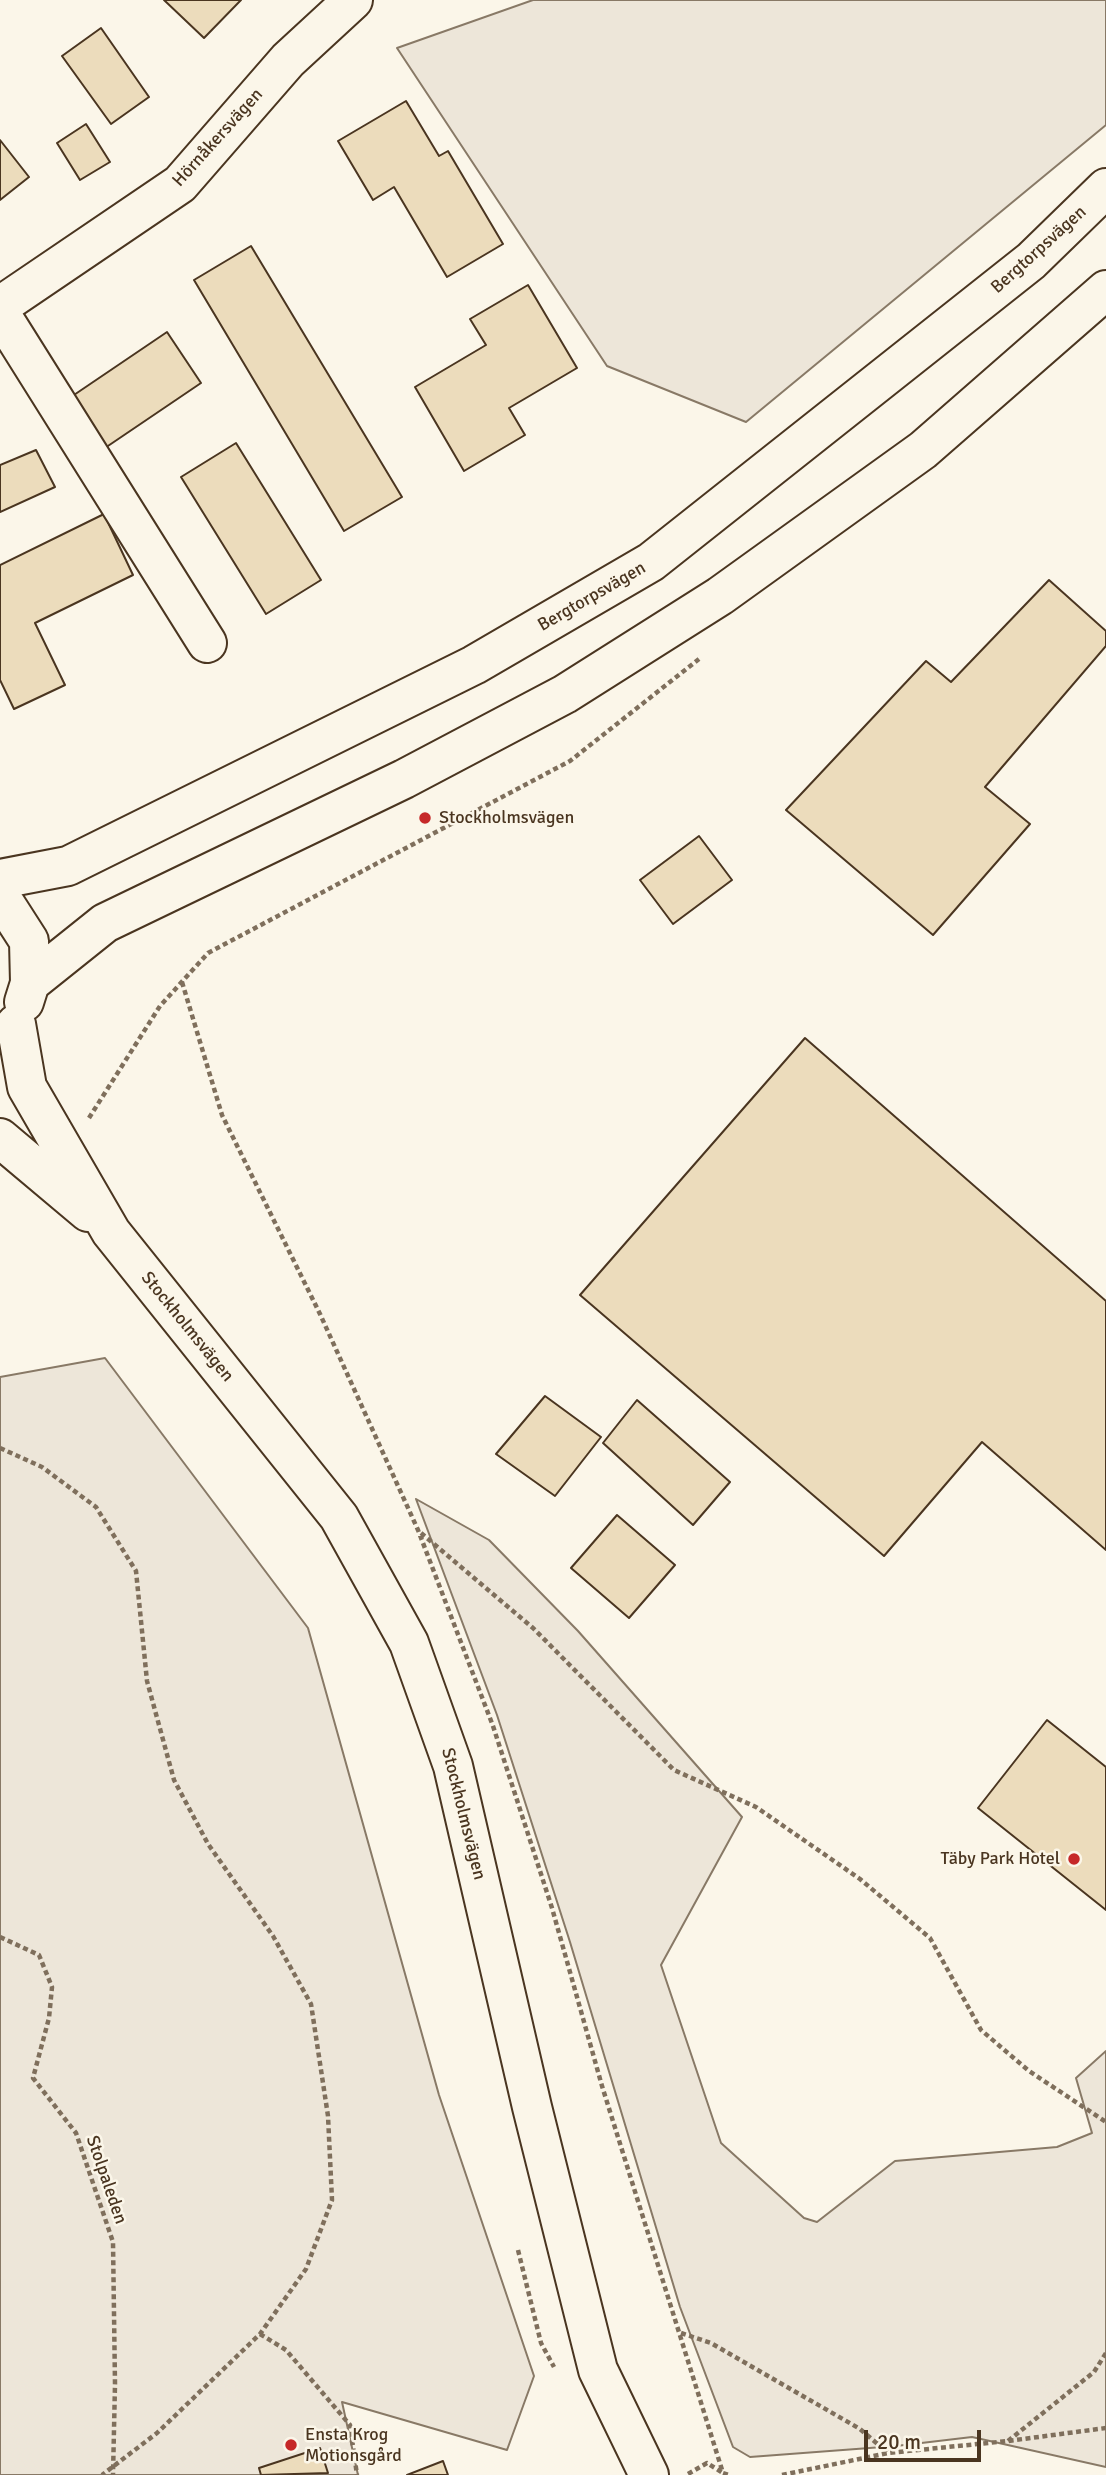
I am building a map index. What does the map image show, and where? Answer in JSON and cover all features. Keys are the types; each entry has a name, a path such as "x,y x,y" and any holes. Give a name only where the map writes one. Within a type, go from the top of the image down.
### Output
{"main road":[{"name":"Hörnåkersvägen","path":"0,306 180,184 288,61 353,0"},
{"name":"Bergtorpsvägen","path":"0,879 68,866 474,665 651,562 1031,261 1106,188"},
{"path":"30,983 105,923 404,779 565,694 720,596 923,450 1106,290"},
{"path":"0,313 207,643"},
{"path":"0,899 29,941 30,983 8,1036"},
{"name":"Stockholmsvägen","path":"8,1036 27,1087 111,1232 339,1517 409,1643 453,1766 532,2107 598,2370 649,2475"},
{"name":"Stockholmsvägen","path":"0,1138 111,1232"}],"path":[{"path":"0,1448 42,1467 96,1507 136,1571 147,1681 174,1780 208,1844 273,1936 311,2004 328,2116 332,2200 306,2269 260,2334 157,2433 102,2475"},
{"path":"418,1531 533,1628 674,1770 755,1807 860,1879 930,1938 982,2030 1029,2071 1106,2122"},
{"name":"Stolpaleden","path":"0,1937 39,1955 52,1987 49,2018 33,2078 76,2133 113,2242 113,2475"},
{"path":"680,2332 710,2343 860,2429 888,2453"},
{"path":"260,2334 286,2350 350,2425 357,2475"},
{"path":"1008,2441 1094,2372 1106,2353"},
{"path":"782,2475 888,2453 1106,2428"},
{"path":"721,2460 726,2474"},
{"path":"686,2475 707,2463 726,2474"}],"shaded area":[{"path":"533,0 1106,0 1106,125 746,422 607,366 397,48"},
{"path":"105,1358 308,1628 439,2095 534,2376 507,2450 342,2402 358,2475 0,2475 0,1377"},
{"path":"416,1499 489,1540 578,1631 742,1817 661,1965 721,2143 804,2218 817,2222 895,2161 1057,2147 1092,2133 1076,2078 1106,2051 1106,2467 972,2437 896,2446 750,2457 733,2447 680,2307 570,1942 497,1715"}],"building":[{"path":"164,0 241,0 204,38"},
{"path":"101,28 149,97 111,124 62,56"},
{"path":"406,101 439,156 448,151 503,244 447,277 394,187 373,200 338,141"},
{"path":"86,124 110,162 80,180 57,143"},
{"path":"0,140 29,177 0,200"},
{"path":"251,246 402,497 344,531 194,280"},
{"path":"528,285 577,368 509,408 525,435 464,471 415,387 486,345 470,319"},
{"path":"167,332 201,383 102,450 68,399"},
{"path":"236,443 321,580 266,614 181,477"},
{"path":"36,450 55,487 0,512 0,465"},
{"path":"104,514 133,575 35,623 65,685 14,709 0,680 0,565"},
{"path":"1049,580 1106,631 1106,646 985,787 1030,824 933,935 786,810 926,661 951,682"},
{"path":"699,836 732,880 673,924 640,880"},
{"path":"805,1038 1106,1301 1106,1550 982,1442 884,1556 580,1295"},
{"path":"545,1396 601,1437 555,1496 496,1454"},
{"path":"637,1400 730,1482 693,1525 603,1443"},
{"path":"617,1515 675,1565 629,1618 571,1568"},
{"name":"Täby Park Hotel","path":"1047,1720 1106,1767 1106,1910 978,1808"},
{"path":"320,2448 328,2473 261,2475 259,2468"},
{"path":"443,2461 448,2475 407,2475"}],"place":[{"name":"Stockholmsvägen","path":"425,818"},
{"name":"Täby Park Hotel","path":"1074,1859"},
{"name":"Ensta Krog Motionsgård","path":"291,2445"}]}
